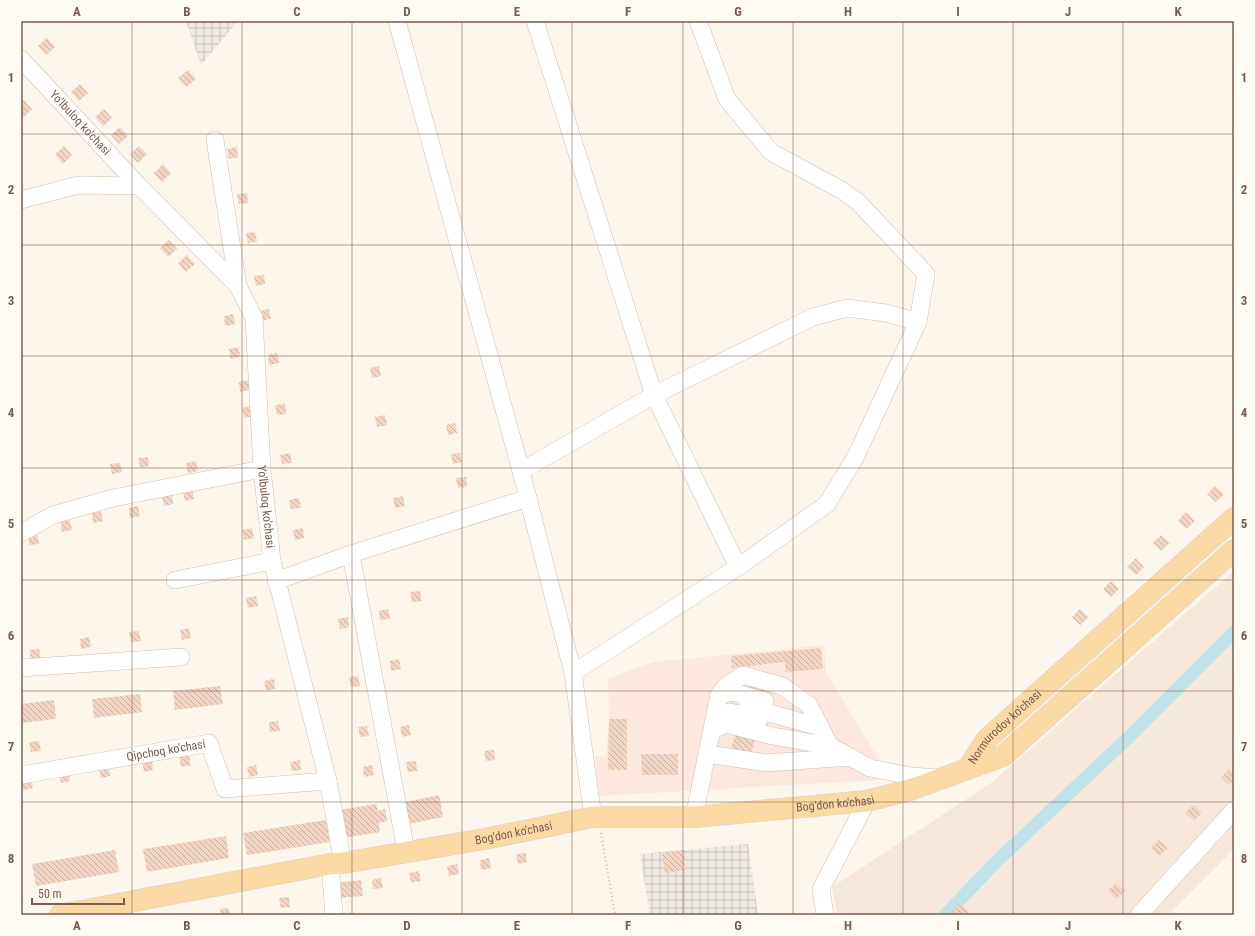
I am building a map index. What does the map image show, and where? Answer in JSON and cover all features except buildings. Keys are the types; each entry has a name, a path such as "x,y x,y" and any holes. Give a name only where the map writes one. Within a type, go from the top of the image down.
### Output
{"main road":[{"name":"Normurodov ko'chasi","path":"967,770 987,739 1234,518"},
{"name":"Normurodov ko'chasi","path":"967,770 1003,756 1234,550"},
{"name":"Bog'don ko'chasi","path":"60,915 596,817 694,817 868,801 913,789 967,770"}],"street":[{"path":"398,21 521,471 573,673 596,817"},
{"path":"535,21 654,395 738,567"},
{"path":"573,673 738,567 827,504 856,456 918,322 926,274 858,202 843,191 771,152 727,99 698,21"},
{"name":"Yo'lbuloq ko'chasi","path":"21,59 139,186 238,286 254,318 262,469 272,561 328,781 337,864 334,915"},
{"path":"215,140 238,286"},
{"path":"21,200 78,185 139,186"},
{"path":"521,471 654,395 813,317 847,308 886,313 918,322"},
{"path":"21,533 53,515 113,498 262,469"},
{"path":"276,581 351,554 528,498"},
{"path":"351,554 406,851"},
{"path":"175,580 272,561"},
{"path":"21,668 181,657"},
{"path":"694,817 714,724 726,686 743,675 782,686 851,757 870,768 911,776 943,778"},
{"path":"714,724 733,692 820,726"},
{"path":"714,724 730,712 820,726"},
{"path":"714,724 724,734 770,745 820,726"},
{"path":"714,724 766,763 851,757"},
{"name":"Qipchoq ko'chasi","path":"21,775 209,743 225,789 328,781"},
{"path":"825,915 821,889 868,801"},
{"path":"1139,915 1234,810"}],"path":[{"path":"596,817 615,915"}],"shaded area":[{"path":"186,21 238,21 201,65"},
{"path":"1234,571 1234,849 1168,915 837,915 832,887 991,783"},
{"path":"824,645 826,672 879,760 876,780 599,796 595,756 606,757 609,719 608,679 653,662"},
{"path":"748,844 758,915 650,915 640,854"}],"waterway":[{"path":"945,915 998,860 1129,737 1234,632"}]}
